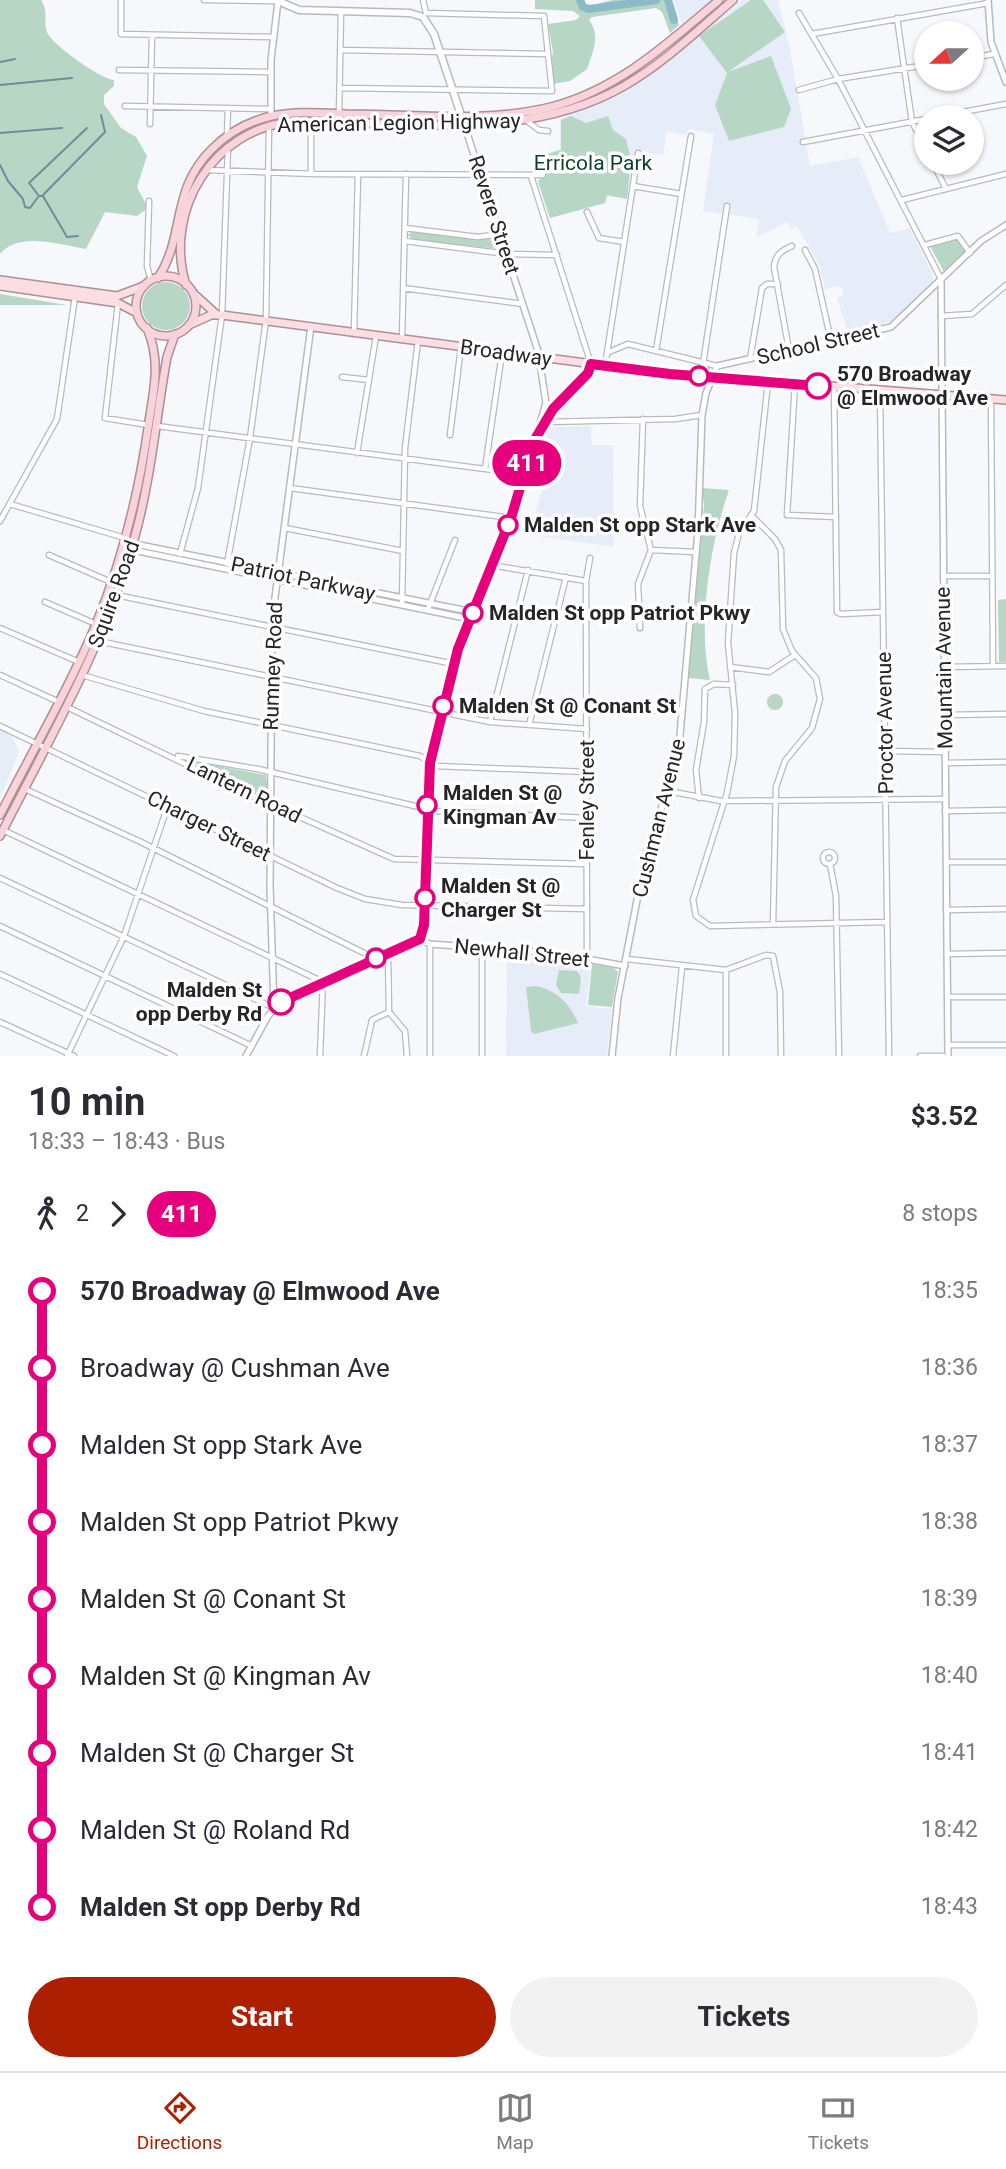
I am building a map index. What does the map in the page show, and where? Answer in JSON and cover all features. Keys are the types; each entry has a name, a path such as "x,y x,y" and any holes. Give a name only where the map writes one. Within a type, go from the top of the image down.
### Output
{"highway":[{"name":"American Legion Highway","path":"151,282 170,255 178,208 188,182 204,158 228,136 270,112 461,115 528,111 589,94 638,67 719,0"},
{"name":"American Legion Highway","path":"186,285 181,261 191,196 206,169 228,146 269,126 307,122 464,124 527,121 574,109 625,86 733,0"},
{"path":"173,277 186,285 193,293 195,312 189,325 175,334 160,335 147,328 137,313 138,297 151,282 173,277"},
{"name":"Squire Road","path":"2,833 46,747 112,583 125,538 153,425 157,357 147,328"},
{"name":"Squire Road","path":"0,815 36,743 82,675 116,595 133,547 153,425 167,356 175,334"}],"main road":[{"path":"277,1 299,10 424,15"},
{"name":"Revere Street","path":"424,15 440,51 464,124"},
{"path":"0,280 117,296 151,282"},
{"path":"0,286 118,303 137,313"},
{"path":"193,293 219,314"},
{"name":"Broadway","path":"189,325 219,314 606,366 768,382 1006,400"}],"street":[{"path":"121,0 121,34 273,37"},
{"path":"125,106 228,108 270,112 270,72 277,1 204,0"},
{"path":"340,88 552,92 544,16 424,15 423,0"},
{"path":"812,34 988,1 989,29 994,54 1006,82"},
{"path":"340,114 341,11"},
{"path":"799,13 838,79 942,280"},
{"path":"897,17 914,126"},
{"path":"150,124 152,35"},
{"path":"340,50 548,54"},
{"path":"984,56 994,54"},
{"path":"799,90 838,79 914,67"},
{"path":"119,70 270,72"},
{"path":"984,108 1006,104"},
{"path":"228,108 228,136"},
{"path":"527,121 539,130 548,131"},
{"path":"307,122 311,128 311,174"},
{"path":"803,142 912,122"},
{"name":"Revere Street","path":"464,124 540,357 546,403 534,441"},
{"path":"227,565 250,438 266,320 269,126"},
{"path":"656,351 691,136"},
{"path":"180,556 198,488 219,314 229,171 228,146"},
{"path":"606,366 638,153"},
{"path":"206,169 311,174 543,175"},
{"path":"354,332 358,174"},
{"path":"402,339 406,174"},
{"path":"902,200 1006,174"},
{"path":"939,175 946,189"},
{"path":"246,1056 274,1008 323,982 420,939 430,763 454,664 511,518 534,441 553,409 588,373 591,364 531,176"},
{"path":"633,186 681,194"},
{"path":"149,201 147,266 151,282"},
{"path":"717,366 711,377 703,364 727,206"},
{"path":"587,212 601,239 624,243"},
{"name":"School Street","path":"608,353 628,344 717,366 891,327 985,238 1006,225"},
{"path":"405,228 478,237 500,234"},
{"path":"925,245 958,236 970,253"},
{"path":"405,241 507,254 557,255"},
{"path":"789,351 775,259 782,250 792,247"},
{"path":"804,250 815,269 831,342"},
{"name":"Mountain Avenue","path":"942,280 940,395 948,997 946,1056"},
{"path":"750,359 762,288 767,284 778,284"},
{"path":"941,316 972,314 1006,285"},
{"path":"403,288 523,304"},
{"path":"0,521 57,419 75,297"},
{"path":"118,303 105,418 524,474"},
{"name":"Rumney Road","path":"274,1008 271,905 271,628 312,326"},
{"path":"357,453 376,335"},
{"path":"402,602 405,459 418,341"},
{"path":"450,435 461,347"},
{"path":"485,469 502,353"},
{"path":"342,377 369,380"},
{"name":"Cushman Avenue","path":"612,1056 618,998 646,854 678,758 696,552 702,415 711,377"},
{"path":"768,382 758,490 751,515 736,543 728,643 733,685 734,756 725,800 697,881 694,913 699,921 710,926 887,922"},
{"path":"795,384 786,513 790,517 836,517"},
{"path":"834,387 838,614 883,612"},
{"name":"Proctor Avenue","path":"880,390 889,1056"},
{"path":"990,399 993,666"},
{"path":"546,422 702,415"},
{"path":"640,628 638,584 651,550 639,501 642,419"},
{"path":"290,488 511,518"},
{"path":"10,504 125,538"},
{"path":"751,515 775,539 782,553 781,620 795,655 816,678 820,706 812,728 780,771 776,801 773,924"},
{"path":"285,528 403,551"},
{"path":"429,607 455,540"},
{"name":"Patriot Parkway","path":"133,547 471,616"},
{"path":"651,550 696,552"},
{"path":"49,555 112,583"},
{"name":"Fenley Street","path":"587,959 586,581 590,558"},
{"path":"491,565 586,581"},
{"path":"490,722 528,570"},
{"path":"943,576 992,576"},
{"path":"529,725 566,577"},
{"path":"116,595 454,664"},
{"path":"46,602 96,625"},
{"path":"0,628 79,662"},
{"path":"98,640 490,722 587,729"},
{"path":"730,667 769,672 795,655"},
{"path":"944,667 1006,666"},
{"name":"Lantern Road","path":"0,675 171,754 271,804 394,859 587,864"},
{"path":"82,675 204,711 420,756 430,763 444,767 587,772"},
{"path":"699,798 696,770 704,722 705,691 713,684 733,685"},
{"path":"648,711 682,709"},
{"path":"944,715 1006,714"},
{"name":"Charger Street","path":"0,726 365,899 402,905 587,909"},
{"path":"885,751 945,752"},
{"path":"171,754 383,796 427,810 587,818"},
{"path":"945,763 1006,762"},
{"path":"24,788 376,958"},
{"path":"668,791 725,800 945,799"},
{"path":"0,1021 70,1055 124,936 168,805"},
{"path":"945,811 1006,810"},
{"path":"2,833 139,894 323,982"},
{"path":"946,862 1006,862"},
{"path":"830,864 835,880 839,1056"},
{"path":"0,878 274,1008"},
{"path":"946,910 1006,909"},
{"path":"0,926 252,1046"},
{"name":"Newhall Street","path":"420,939 430,944 626,962"},
{"path":"430,944 430,1056"},
{"path":"482,948 482,1056"},
{"path":"947,954 1006,953"},
{"path":"388,954 389,1012 405,1031 407,1056"},
{"path":"626,962 726,970 766,955 773,956 780,992 781,1056"},
{"path":"673,1056 682,967"},
{"path":"726,970 726,1056"},
{"path":"0,974 174,1056"},
{"path":"320,1056 323,982"},
{"path":"948,997 1006,997"},
{"path":"364,1056 372,1020 389,1012"},
{"path":"948,1045 1006,1045"},
{"path":"920,1056 946,1056"}],"shaded area":[{"path":"673,0 715,0 683,28"},
{"path":"742,0 778,0 790,49 810,166 858,157 890,233 910,228 933,275 933,283 892,321 849,334 837,299 844,294 840,286 825,289 820,267 797,226 791,229 787,222 756,238 759,219 703,211 714,134 688,129 686,135 667,132 663,155 635,151 627,199 608,196 606,203 549,218 537,181 544,175 543,154 560,149 560,119 615,97 646,79"},
{"path":"591,426 592,445 613,445 614,547 530,535 547,469 531,466 547,427"},
{"path":"0,729 11,734 19,751 0,799"},
{"path":"507,954 591,964 586,1006 612,1009 607,1056 506,1056"}],"green space":[{"path":"0,0 41,0 45,9 47,32 51,38 89,68 114,80 114,86 104,95 104,104 121,128 136,137 147,156 137,187 148,208 137,216 105,212 86,249 29,241 8,247 0,254"},
{"path":"535,0 577,0 582,8 612,0 671,0 679,25 670,33 662,12 656,8 592,17 589,20 595,32 595,44 587,69 570,81 553,84 550,68 553,52 548,24 576,20 580,16 573,11 535,9"},
{"path":"751,0 763,0 785,32 728,72 771,56 791,109 784,127 729,141 715,105 727,73 699,36"},
{"name":"Erricola Park","path":"571,116 586,123 608,116 613,130 626,139 631,160 627,199 607,195 605,203 550,218 538,181 544,176 544,155 561,150 561,120"},
{"path":"413,230 496,238 500,249 413,240 408,235"},
{"path":"949,239 961,242 966,252 944,272 930,246"},
{"path":"166,282 183,289 190,306 183,323 166,330 149,323 142,306 149,289"},
{"path":"0,294 67,305 0,305"},
{"path":"702,488 729,490 711,559 705,610 706,658 710,680 688,678 704,505"},
{"path":"1006,599 1006,662 999,662 998,600"},
{"path":"772,694 778,694 783,702 781,708 772,710 767,705 767,699"},
{"path":"191,761 266,775 268,794 263,797"},
{"path":"592,964 614,968 618,972 612,1007 588,1005"},
{"path":"559,970 577,971 581,977 579,994 561,993 556,985"},
{"path":"536,986 562,999 578,1023 534,1034 531,1031 526,987"}],"waterway":[{"path":"580,0 583,7 589,9 656,0"},
{"path":"668,0 674,20"},
{"path":"0,62 15,59"},
{"path":"0,85 72,78"},
{"path":"43,195 105,132 101,115"},
{"path":"0,133 62,128"},
{"path":"78,236 67,237 43,196 39,196 29,183 87,128"},
{"path":"0,165 8,181 23,199 25,207 30,208 38,197"}],"bus line":[{"name":"411","path":"281,1002 418,941 423,933 430,763 458,649 511,518 534,441 553,409 588,373 591,364 670,374 818,386"}],"place":[{"name":"570 Broadway @ Elmwood Ave","path":"818,386"},
{"name":"Malden St opp Stark Ave","path":"508,525"},
{"name":"Malden St opp Patriot Pkwy","path":"473,613"},
{"name":"Malden St @ Conant St","path":"443,706"},
{"name":"Malden St @ Kingman Av","path":"427,805"},
{"name":"Malden St @ Charger St","path":"425,898"},
{"name":"Malden St opp Derby Rd","path":"281,1002"}]}
